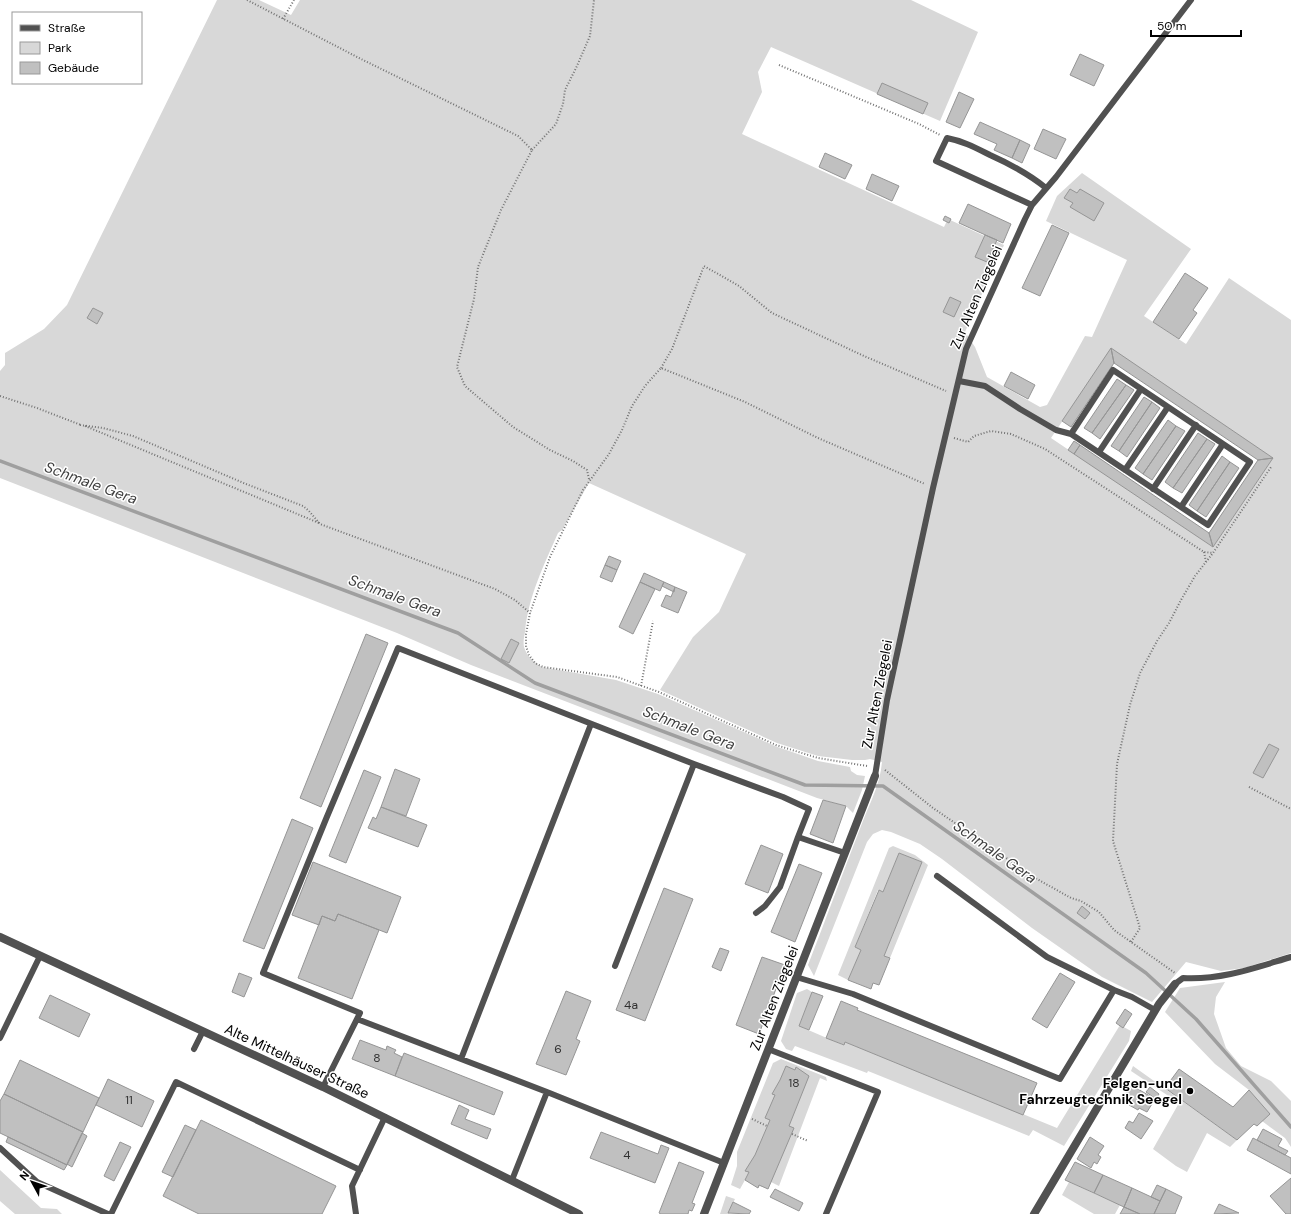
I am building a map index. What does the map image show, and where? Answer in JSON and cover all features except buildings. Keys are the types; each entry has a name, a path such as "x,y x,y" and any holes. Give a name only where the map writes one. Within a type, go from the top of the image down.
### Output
{"street":[{"name":"Zur Alten Ziegelei","path":"704,1214 875,776"},
{"name":"Alte Mittelhäuser Straße","path":"0,937 323,1087 579,1214"},
{"path":"1034,1214 1157,1007 1175,984"}],"lane":[{"name":"Zur Alten Ziegelei","path":"875,776 887,700 933,488 966,349 1021,226 1032,205 1056,177 1191,0"},
{"path":"1032,205 936,162 947,138 961,141 1013,166 1034,178 1046,188"},
{"path":"959,381 985,386 1056,430 1071,434 1208,525 1250,462 1114,370 1071,434"},
{"path":"1099,452 1141,389"},
{"path":"1126,470 1168,407"},
{"path":"1153,489 1196,425"},
{"path":"1181,507 1223,444"},
{"path":"323,1087 360,1012 263,973 398,648 694,764 783,797 809,809 780,887 765,906 756,913"},
{"path":"460,1059 591,724"},
{"path":"615,966 694,764"},
{"path":"798,837 845,853"},
{"path":"937,876 1047,957 1114,990 1157,1007"},
{"path":"0,1038 40,956"},
{"path":"1175,984 1183,978 1201,979 1233,975 1291,957"},
{"path":"796,977 853,994 1060,1079 1114,990"},
{"path":"356,1019 547,1092 724,1163"},
{"path":"194,1049 203,1031"},
{"path":"768,1049 878,1092 826,1214"},
{"path":"111,1214 176,1082 360,1170"},
{"path":"512,1180 547,1092"},
{"path":"356,1214 352,1186 385,1117"},
{"path":"0,1148 37,1182 108,1214"}],"path":[{"path":"248,0 361,59 518,136 532,150"},
{"path":"283,19 294,0"},
{"path":"589,480 587,470 512,427 465,386 457,368 474,298 478,267 501,210 532,150 556,124 563,104 565,90 578,66 590,36 594,0"},
{"path":"779,65 912,121 947,138"},
{"path":"956,394 864,356 772,313 739,286 704,266 672,349 661,368 645,386 632,406 622,430 609,454 589,480 573,508 553,551 530,613 526,634 526,646 529,655 535,663 543,667 617,677 660,692 776,745 818,758 885,769 933,808 1037,879 1099,912 1114,930 1183,978"},
{"path":"661,368 745,402 818,438 933,488"},
{"path":"0,396 37,408 80,425 320,524 495,589 515,600 530,613"},
{"path":"80,425 103,428 133,436 246,484 303,506 320,524"},
{"path":"945,436 968,442 974,436 991,431 1011,434 1045,449 1204,552 1213,553"},
{"path":"1131,942 1140,928 1113,841 1117,764 1130,705 1140,673 1195,576 1213,553 1271,467"},
{"path":"1204,552 1206,562"},
{"path":"641,686 653,621"},
{"path":"1249,787 1291,809"},
{"path":"750,1119 767,1126"},
{"path":"792,1134 808,1141"}],"green space":[{"path":"217,0 259,0 291,15 300,0 911,0 978,32 940,121 771,47 758,72 762,92 742,134 944,227 948,219 1004,245 965,332 975,347 987,377 1040,407 1047,405 1085,336 1092,337 1127,260 1046,221 1057,196 1082,173 1191,249 1144,316 1186,344 1229,278 1291,320 1291,953 1244,968 1221,971 1186,962 1152,1002 1102,977 1032,928 920,844 891,832 882,830 873,834 867,842 814,976 808,965 854,843 877,787 882,762 870,759 852,760 818,756 777,743 660,690 693,637 719,612 746,554 589,483 562,530 558,533 537,581 529,606 524,642 525,651 537,664 542,667 616,680 658,694 775,746 818,761 850,767 851,771 857,775 865,776 862,790 853,813 846,806 817,798 471,665 397,633 0,478 0,371 5,365 5,353 44,329 67,305","holes":["1111,349 1273,458 1213,547 1051,438"]},
{"path":"893,846 915,855 928,865 890,958 884,956 922,862 899,853 883,892 878,890 855,947 861,950 848,980 838,975 889,848"},
{"path":"1225,982 1216,997 1214,1014 1226,1048 1241,1066 1271,1081 1291,1101 1291,1147 1285,1138 1262,1121 1249,1090 1215,1064 1165,1012 1180,988"},
{"path":"807,989 812,992 799,1026 843,1045 845,1042 1057,1128 1120,1025 1131,1031 1129,1041 1064,1146 1033,1130 1029,1136 868,1071 867,1073 795,1046 792,1051 786,1049 781,1041 797,993"},
{"path":"781,1059 826,1077 827,1081 820,1078 779,1186 771,1182 768,1189 760,1186 758,1188 745,1180 740,1189 731,1185 737,1166 737,1152 773,1063"},
{"path":"1133,1066 1237,1140 1230,1147 1207,1133 1187,1172 1176,1166 1153,1149 1179,1103 1131,1071"},
{"path":"0,1170 41,1208 57,1209 62,1214 15,1214 0,1201"},
{"path":"1069,1182 1120,1205 1115,1214 1094,1214 1062,1195"},
{"path":"726,1196 735,1199 728,1213 730,1214 720,1214"}],"waterway":[{"name":"Schmale Gera","path":"0,461 458,633 535,683 805,785 883,786 1146,973 1196,1019 1291,1127"}],"place":[{"name":"Felgen-und Fahrzeugtechnik Seegel","path":"1190,1091"}]}
